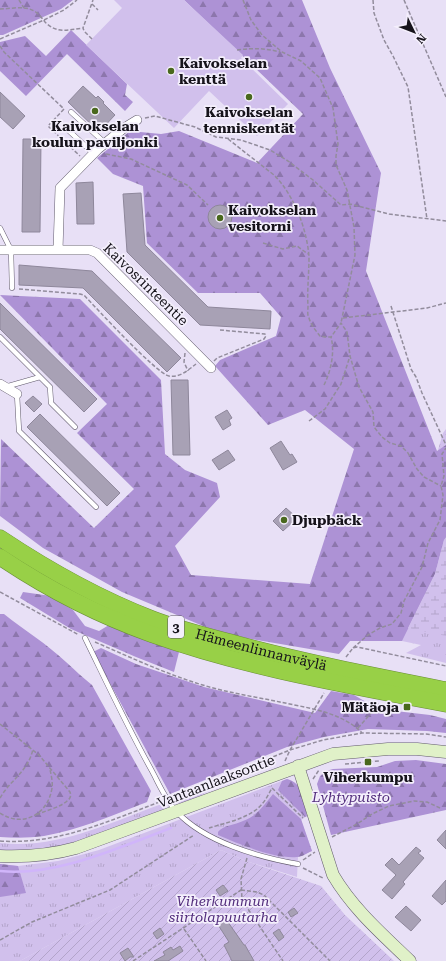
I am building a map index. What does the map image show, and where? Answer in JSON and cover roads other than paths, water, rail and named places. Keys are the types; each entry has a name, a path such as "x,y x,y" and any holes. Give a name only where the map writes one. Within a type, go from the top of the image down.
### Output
{"highway":[{"name":"Hämeenlinnanväylä","path":"0,538 60,576 152,620 208,637 273,654 368,675 446,690"},
{"name":"Hämeenlinnanväylä","path":"0,557 18,569 90,609 150,634 201,651 269,669 446,704"}],"main road":[{"name":"Vantaanlaaksontie","path":"0,856 18,857 56,853 76,848 333,754 358,751 417,749 446,752"},
{"path":"298,766 333,875 343,892 358,910 410,961"}],"street":[{"path":"58,250 60,188 99,148 124,128 137,120"},
{"name":"Kaivosrinteentie","path":"0,250 90,250 97,253 202,359 213,364"},
{"path":"2,385 17,394"}],"lane":[{"path":"71,112 99,148"},
{"path":"68,130 99,148"},
{"path":"0,228 11,250 12,288"},
{"path":"0,337 50,387 51,403 75,427"},
{"path":"2,385 40,377"},
{"path":"17,394 19,431 96,507"},
{"path":"85,638 140,750 176,812 200,831 249,853 268,859 298,864"}],"waterway":[{"path":"0,871 21,872 65,865 109,852 171,828"}],"place":[{"name":"Kaivokselan kenttä","path":"171,71"},
{"name":"Kaivokselan tenniskentät","path":"249,97"},
{"name":"Kaivokselan koulun paviljonki","path":"95,111"},
{"name":"Kaivokselan vesitorni","path":"220,218"},
{"name":"Djupbäck","path":"284,520"},
{"name":"Mätäoja","path":"407,707"},
{"name":"Viherkumpu","path":"368,762"}],"park label":[{"name":"Lyhtypuisto","path":"351,797"},
{"name":"Viherkummun siirtolapuutarha","path":"223,910"}]}
